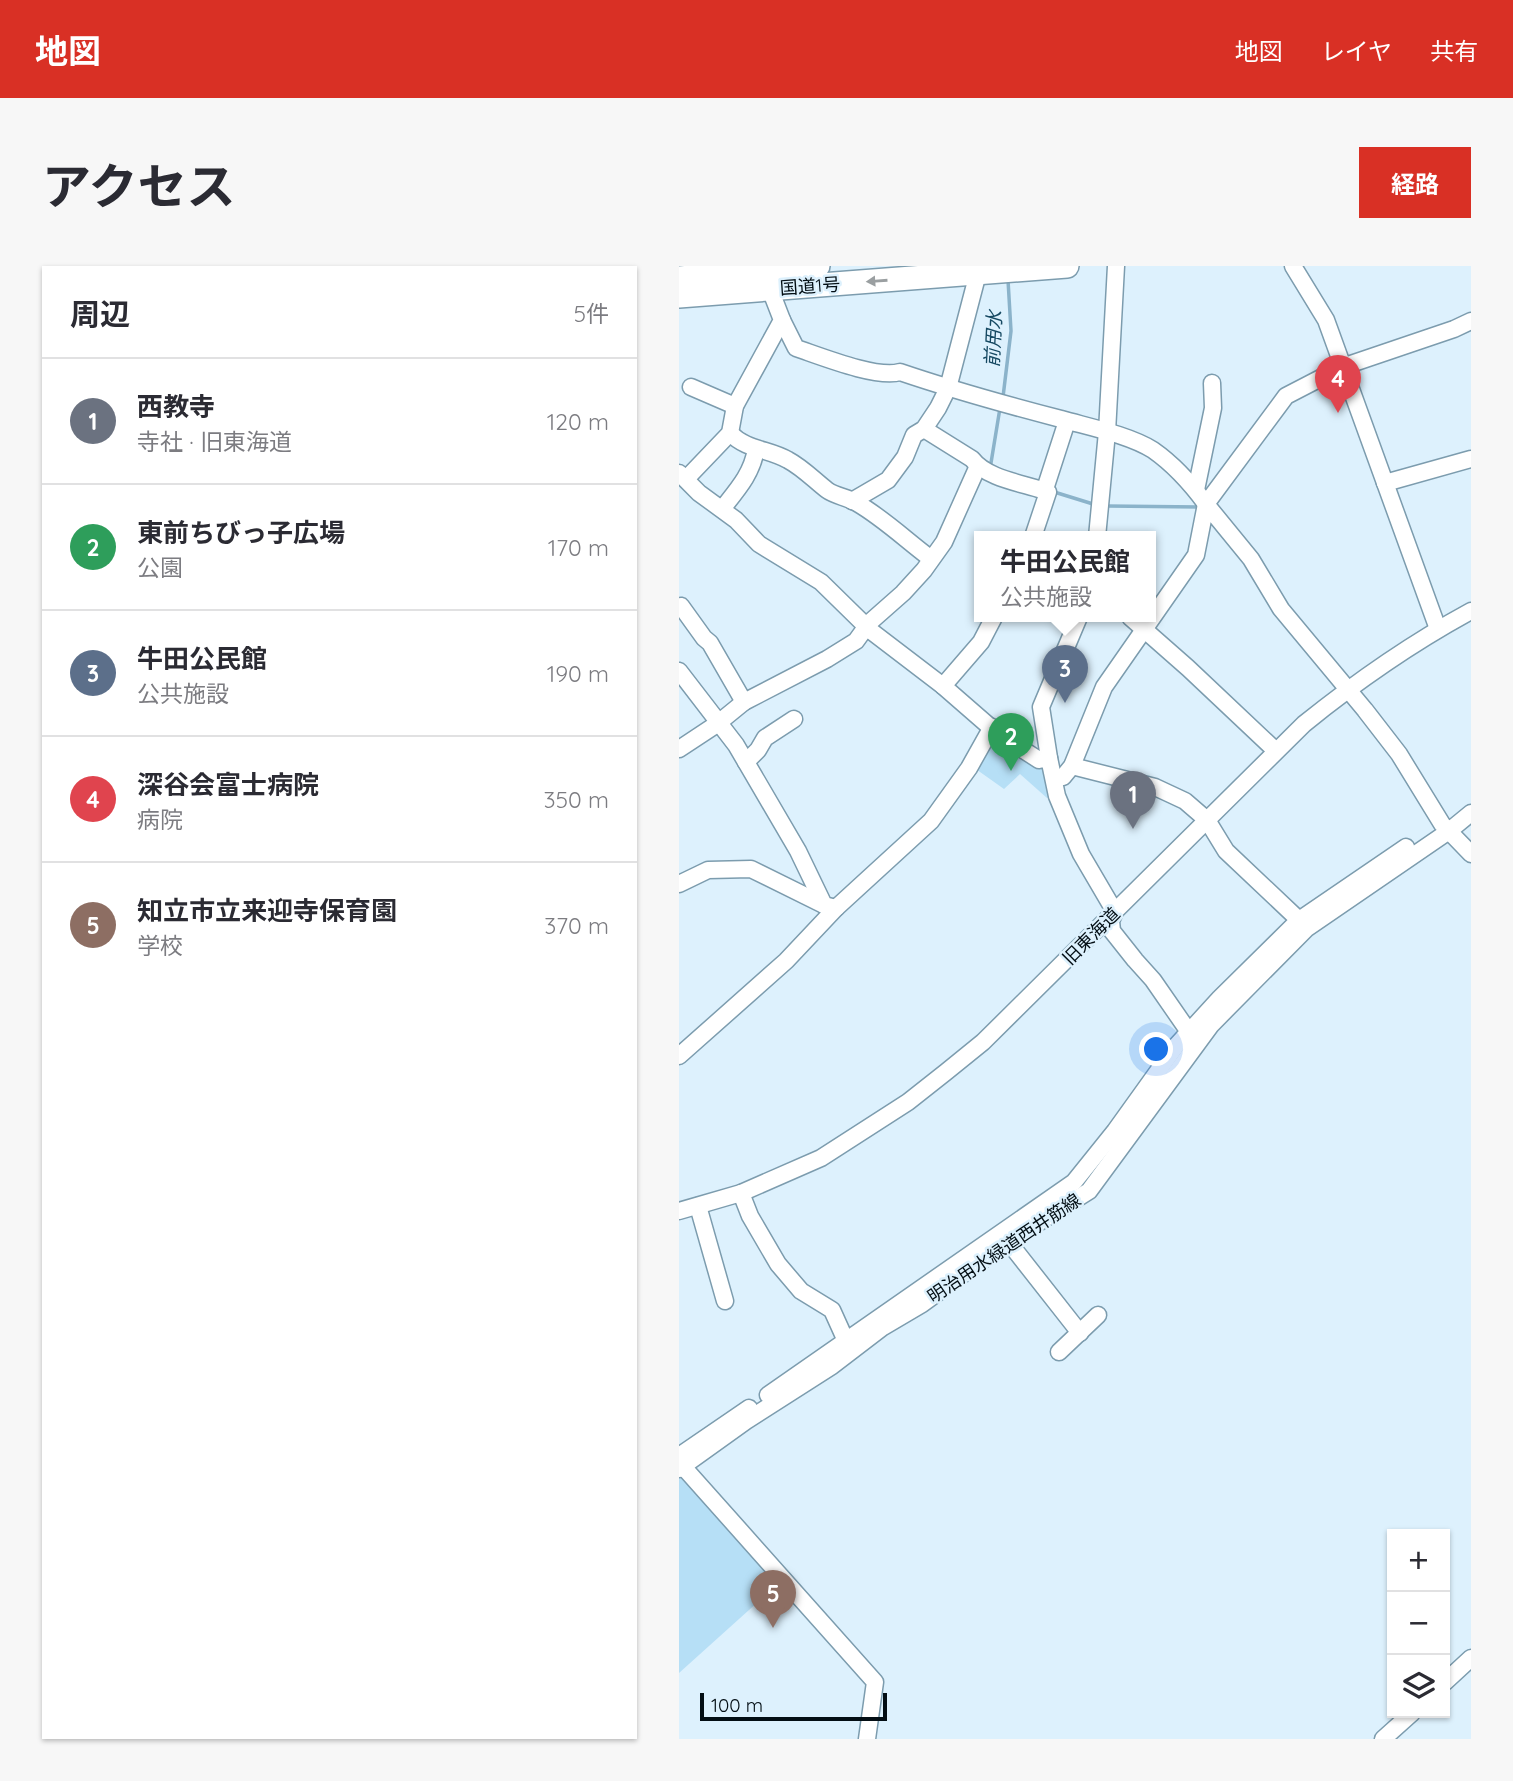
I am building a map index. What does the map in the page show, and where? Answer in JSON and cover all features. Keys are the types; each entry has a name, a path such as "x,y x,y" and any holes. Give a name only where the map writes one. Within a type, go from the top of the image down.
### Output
{"highway":[{"name":"国道1号","path":"679,278 744,276 818,266"},
{"name":"国道1号","path":"679,296 744,276 770,289 1067,266"}],"street":[{"path":"1098,531 1107,432 1116,266"},
{"path":"1293,266 1326,320 1438,629"},
{"path":"852,501 888,480 905,457 914,435 924,429 938,408 948,388 978,273"},
{"path":"770,289 796,348 857,368 894,374 900,372 1107,432 1153,450 1196,490 1251,559 1281,609 1399,754 1445,827 1471,854"},
{"path":"782,320 735,406 730,433 682,476 699,493 736,520 759,544 821,582 867,626 997,733 1039,760 1049,758"},
{"path":"1156,615 1196,555 1206,504 1286,396 1342,367 1471,321"},
{"path":"1196,490 1213,408 1212,383"},
{"path":"691,387 735,406"},
{"path":"1035,531 1067,421"},
{"path":"924,429 972,459 978,466 996,475 1046,489"},
{"path":"730,433 737,440 756,449 789,460 828,491 852,501 930,558"},
{"path":"722,509 754,464 756,449"},
{"path":"1385,483 1471,459"},
{"path":"679,749 744,702 856,641 867,626 924,570 944,542 978,466"},
{"path":"681,606 703,638 710,643 723,670 744,702"},
{"name":"旧東海道","path":"679,1211 741,1194 821,1158 908,1102 983,1042 1304,724 1347,689 1438,629 1471,611"},
{"path":"943,686 981,642 991,622"},
{"path":"1077,622 1041,708 1057,796 1081,854 1115,912 1111,921 1112,930 1153,980 1189,1032"},
{"path":"1135,622 1276,751"},
{"path":"1054,779 1063,777 1072,766 1104,687 1151,622"},
{"path":"679,671 717,724 736,745 830,907"},
{"path":"746,762 765,738 794,719"},
{"path":"679,1056 786,961 830,907 932,821 969,768 992,727"},
{"path":"1072,766 1156,787 1185,801 1206,820 1226,851 1299,920"},
{"path":"867,1739 875,1682 680,1463 846,1341 1005,1237 1083,1193 1115,1131 1176,1046 1220,998 1299,920 1445,827 1471,801"},
{"name":"明治用水緑道西井筋線","path":"1083,1193 1089,1191 1211,1025 1297,937 1445,827 1471,813"},
{"path":"679,884 708,870 751,869 830,907"},
{"path":"741,1194 750,1216 778,1264 801,1291 832,1310 846,1341"},
{"path":"698,1206 725,1301"},
{"path":"1005,1237 1080,1333"},
{"name":"明治用水緑道西井筋線","path":"680,1463 832,1366 883,1327 922,1304 1005,1237"},
{"path":"1059,1352 1098,1315"},
{"path":"1450,1677 1471,1658"},
{"path":"1383,1739 1406,1718"}],"shaded area":[{"path":"993,739 1042,768 1051,795 1047,798 1020,774 1004,789 973,767"},
{"path":"681,1474 779,1583 679,1673 679,1475"}],"waterway":[{"name":"前用水","path":"1003,397 1011,331 1008,280"},
{"name":"前用水","path":"990,469 1000,408"},
{"path":"1051,491 1093,504"},
{"path":"1107,506 1199,507"}],"place":[{"name":"深谷会富士病院","path":"1338,413"},
{"name":"牛田公民館","path":"1065,703"},
{"name":"東前ちびっ子広場","path":"1011,771"},
{"name":"西教寺","path":"1133,829"},
{"name":"知立市立来迎寺保育園","path":"773,1628"}]}
